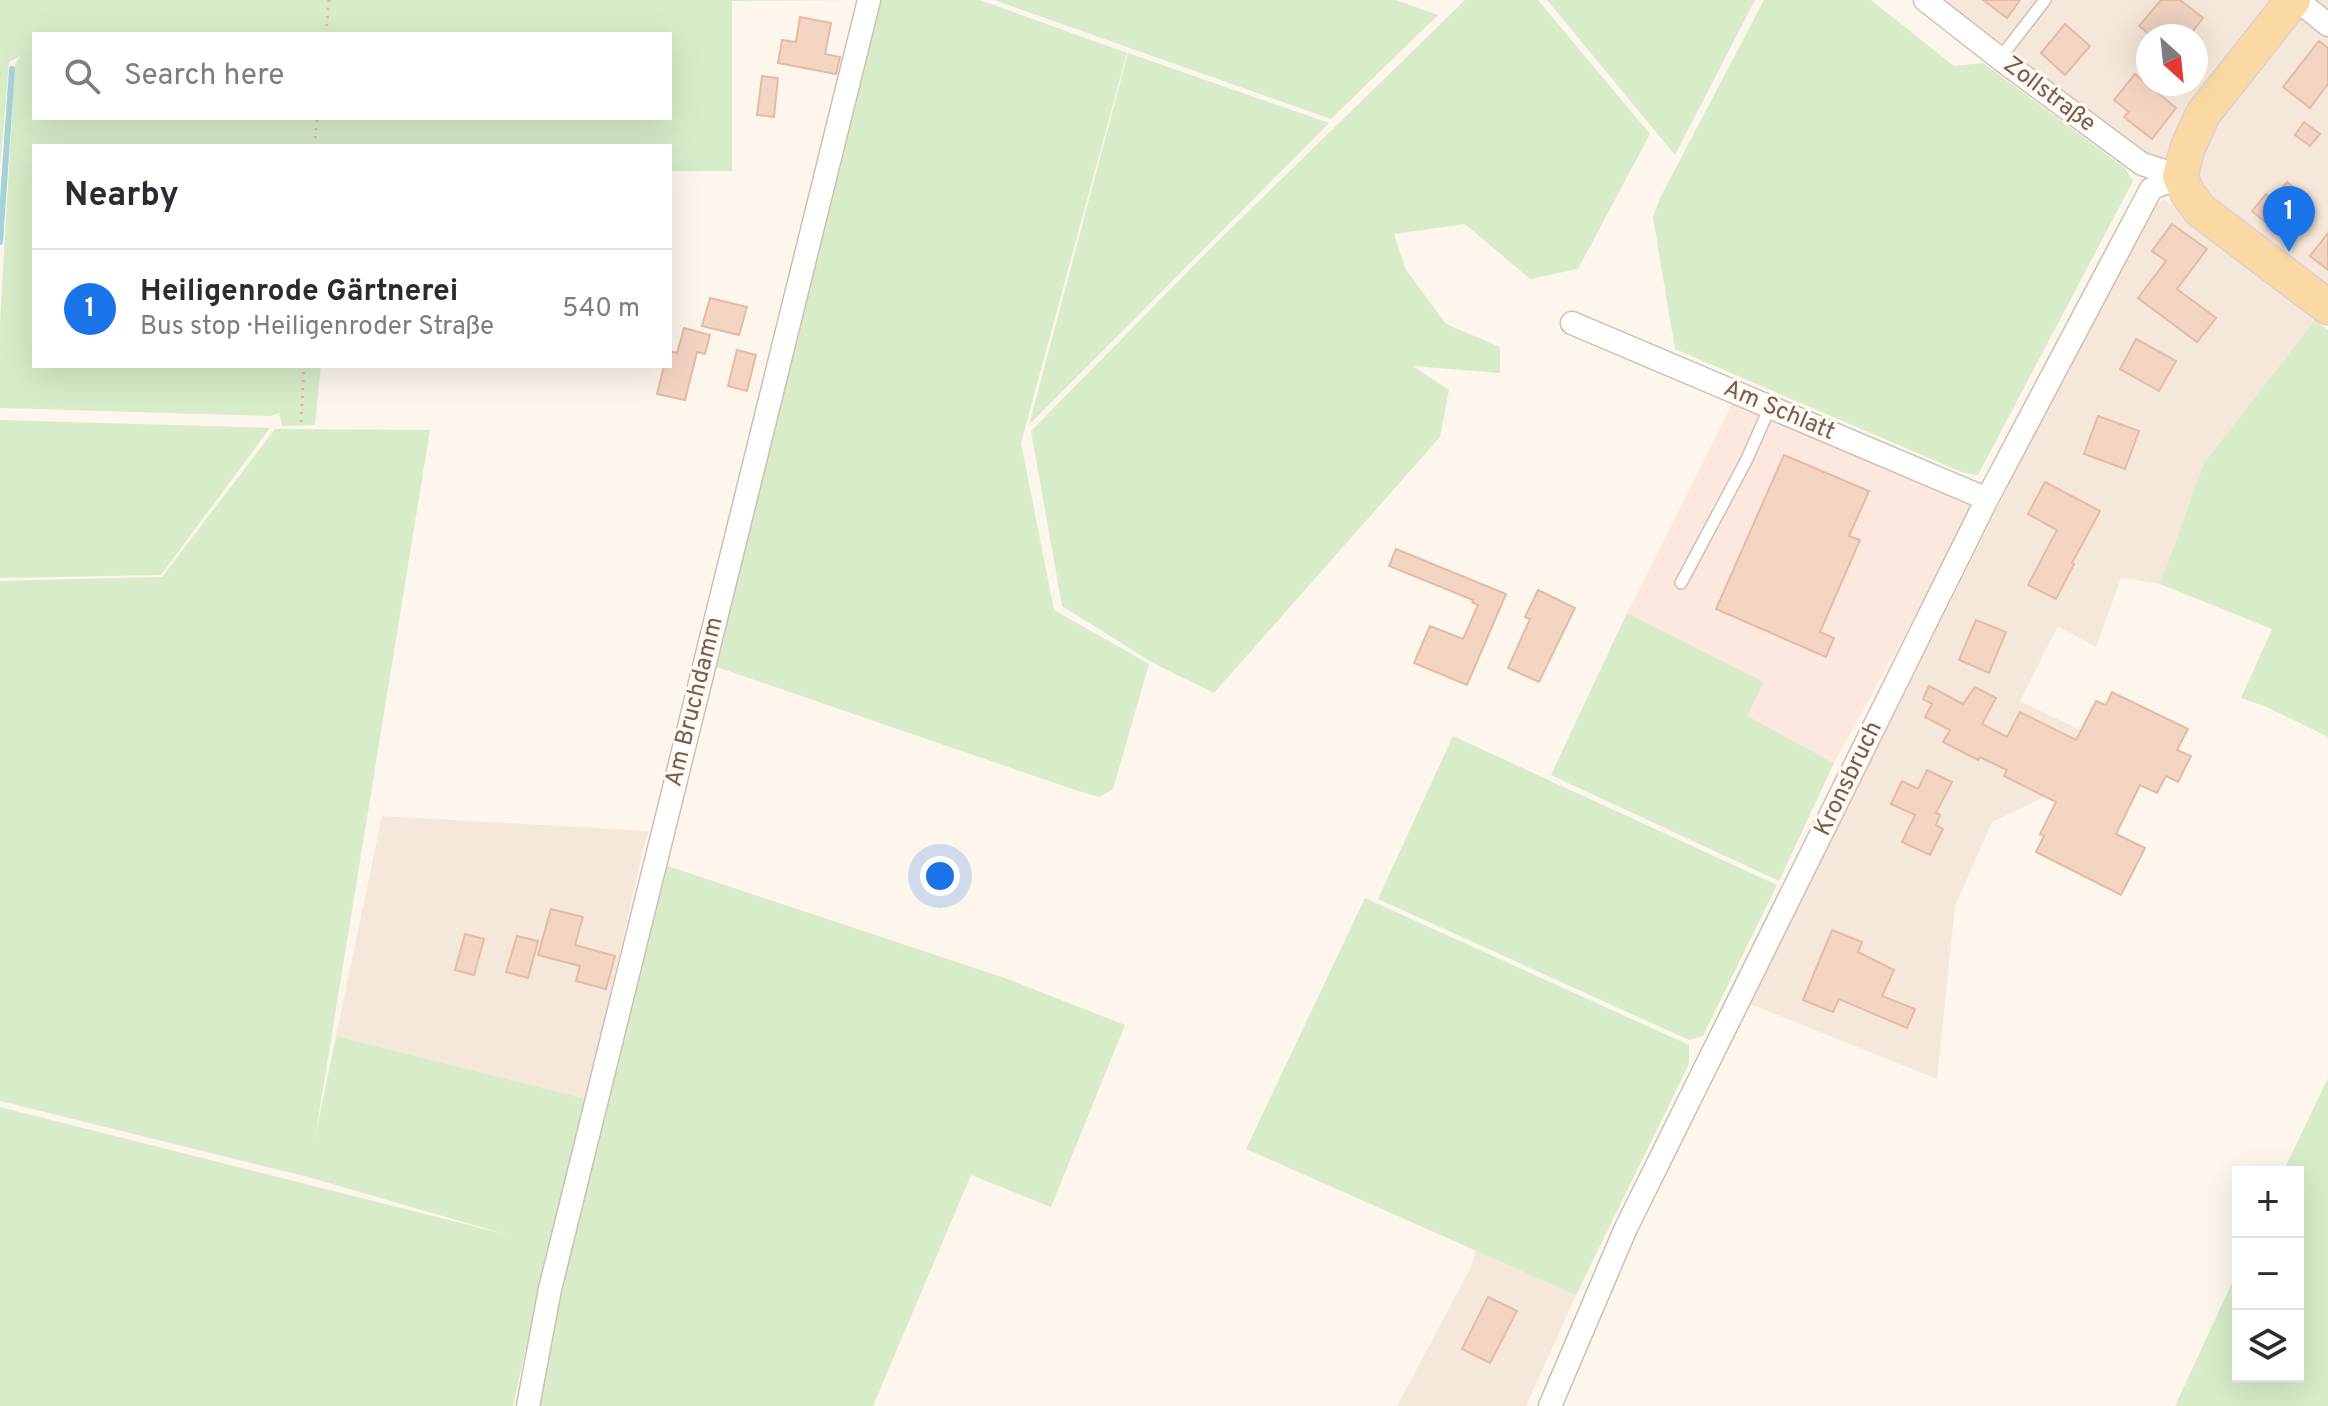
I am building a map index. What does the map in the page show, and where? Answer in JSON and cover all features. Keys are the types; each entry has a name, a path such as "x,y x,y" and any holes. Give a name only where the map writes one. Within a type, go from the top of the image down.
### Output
{"main road":[{"path":"2295,0 2203,114 2188,147 2180,176 2200,210 2328,307"}],"street":[{"name":"Am Bruchdamm","path":"528,1406 550,1289 869,0"},
{"name":"Zollstraße","path":"1925,0 2142,164 2180,176"},
{"path":"2295,0 2328,25"},
{"name":"Kronsbruch","path":"1550,1406 1626,1228 1987,499 2151,189 2180,176"},
{"name":"Am Schlatt","path":"1572,323 1987,499"}],"lane":[{"path":"2000,58 2045,0"},
{"path":"1681,583 1747,459 1770,407"}],"path":[{"path":"326,32 329,0"},
{"path":"315,144 317,120"},
{"path":"301,422 304,368"}],"shaded area":[{"path":"1942,0 2328,0 2328,294"},
{"path":"2164,199 2315,320 2204,463 2160,584 2121,578 2096,647 2058,626 2020,701 2082,731 2049,795 1992,822 1955,906 1937,1079 1750,1004 2144,213"},
{"path":"1735,398 1978,502 1834,763 1746,716 1763,682 1627,613"},
{"path":"382,816 649,831 587,1099 336,1036"},
{"path":"1476,1250 1576,1295 1526,1406 1397,1406 1471,1267"}],"green space":[{"path":"0,0 855,0 732,1 732,171 672,171 672,144 32,144 32,368 321,368 315,425 282,426 279,413 271,416 0,408 0,322 15,65 20,56 9,62 0,166"},
{"path":"881,0 980,0 1127,53 1021,443 1054,610 1149,664 1113,789 1100,797 717,667 714,657"},
{"path":"994,0 1396,0 1438,15 1331,119"},
{"path":"1465,0 1538,0 1650,134 1578,269 1530,279 1465,224 1394,234 1406,270 1446,324 1500,347 1500,373 1413,366 1449,390 1440,437 1214,693 1155,664 1062,606 1031,431 1213,246"},
{"path":"1547,0 1755,0 1675,155"},
{"path":"1764,0 1871,0 1954,66 1983,63 2125,168 2133,181 1978,475 1964,473 1675,349 1653,217 1660,198"},
{"path":"1128,53 1329,123 1029,425"},
{"path":"2315,320 2328,330 2328,737 2267,707 2241,698 2272,629 2160,584 2204,463"},
{"path":"0,420 270,428 161,575 0,578"},
{"path":"275,429 430,430 315,1138 336,1036 587,1099 549,1246 513,1406 0,1406 0,1107 512,1236 308,1177 0,1101 0,581 162,577"},
{"path":"1627,613 1764,682 1747,716 1834,763 1779,881 1551,775"},
{"path":"1453,736 1777,885 1703,1036 1689,1040 1378,899"},
{"path":"665,865 1005,978 1125,1025 1051,1207 971,1175 873,1406 536,1406 566,1246"},
{"path":"1365,898 1689,1045 1689,1064 1576,1295 1246,1149"},
{"path":"2328,1078 2328,1406 2175,1406 2232,1283 2232,1382 2304,1382 2304,1166 2286,1166"}],"building":[{"path":"1983,0 2020,0 2007,18"},
{"path":"2161,0 2180,0 2203,18 2198,24 2141,24"},
{"path":"800,17 831,23 825,54 840,57 836,74 778,63 782,40 796,42"},
{"path":"2065,24 2090,46 2065,75 2041,53"},
{"path":"2319,41 2328,48 2328,84 2310,108 2283,87"},
{"path":"2135,74 2136,96 2162,96 2176,108 2152,139 2124,117 2129,112 2114,100"},
{"path":"762,76 778,78 774,117 757,115"},
{"path":"2304,122 2320,134 2310,146 2295,135"},
{"path":"2287,182 2304,196 2279,233 2252,211 2266,194 2273,199"},
{"path":"2172,224 2207,249 2177,289 2216,318 2197,342 2138,298 2166,261 2152,251"},
{"path":"2328,233 2328,270 2310,256"},
{"path":"710,298 747,307 739,335 702,326"},
{"path":"684,328 710,335 705,354 697,352 685,400 657,394 664,368 672,368 672,352 677,353"},
{"path":"2136,339 2176,361 2159,391 2120,369"},
{"path":"737,350 756,355 747,391 728,386"},
{"path":"2098,416 2139,431 2125,469 2084,454"},
{"path":"1784,455 1869,491 1849,536 1860,540 1820,632 1834,638 1826,657 1716,609"},
{"path":"2045,482 2100,511 2056,599 2028,585 2057,530 2028,514"},
{"path":"1396,549 1506,594 1467,685 1414,663 1430,626 1463,639 1478,605 1473,600 1389,566"},
{"path":"1538,590 1575,608 1539,682 1508,668 1530,619 1525,617"},
{"path":"1976,620 2006,632 1989,673 1959,660"},
{"path":"1929,686 1963,704 1975,687 1996,698 1982,724 2007,737 2020,712 2076,740 2096,701 2106,705 2112,692 2188,729 2177,750 2191,756 2178,782 2166,776 2157,793 2140,785 2116,834 2145,848 2121,895 2036,852 2044,836 2040,834 2056,802 2004,776 2007,770 1980,757 1978,760 1943,742 1950,730 1925,717 1932,704 1923,699"},
{"path":"1927,770 1952,782 1936,813 1940,815 1936,825 1943,829 1930,855 1902,842 1915,815 1891,804 1902,781 1918,789"},
{"path":"551,909 583,917 575,945 615,956 606,989 576,981 580,966 538,955"},
{"path":"1832,930 1862,942 1858,952 1894,970 1882,996 1915,1009 1907,1028 1839,999 1833,1012 1803,1000"},
{"path":"465,934 484,939 474,975 455,970"},
{"path":"517,936 538,941 528,978 506,972"},
{"path":"1488,1297 1517,1311 1490,1363 1462,1349"}],"waterway":[{"path":"0,242 12,69"}],"place":[{"name":"Heiligenrode Gärtnerei","path":"2289,252"}]}
